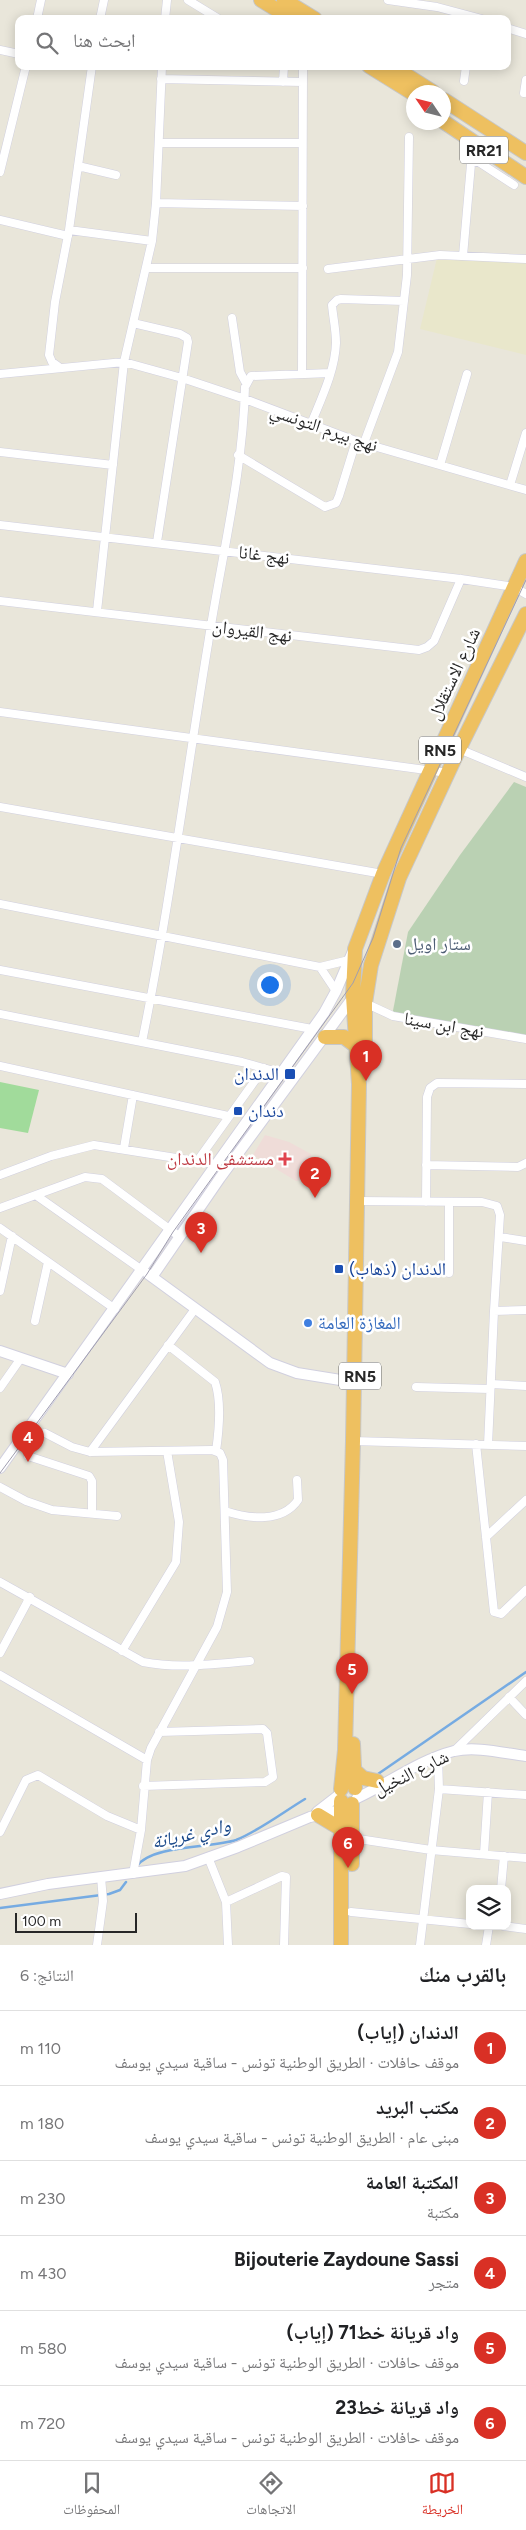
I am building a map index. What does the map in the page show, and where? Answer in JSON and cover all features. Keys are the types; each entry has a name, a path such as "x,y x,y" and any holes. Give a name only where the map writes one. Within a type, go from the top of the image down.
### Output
{"highway":[{"path":"260,0 285,15"},
{"path":"284,0 308,15"},
{"name":"RR21","path":"380,70 416,85"},
{"name":"RR21","path":"395,70 407,85"},
{"name":"RR21","path":"402,79 420,85"},
{"name":"RR21","path":"402,79 406,86"},
{"name":"RR21","path":"451,98 526,143"},
{"name":"RR21","path":"451,105 526,153"},
{"name":"RR21","path":"451,119 526,168"},
{"name":"RR21","path":"451,127 526,177"},
{"name":"شارع الاستقلال","path":"357,940 383,874 430,770 520,591 526,561"},
{"name":"شارع الاستقلال","path":"359,1000 399,878 459,749 526,614"},
{"name":"RN5","path":"347,1799 354,1770 360,1201 357,940"},
{"name":"RN5","path":"359,1000 356,1046 359,1084 360,1201"},
{"path":"325,1037 344,1037 356,1046"},
{"name":"RN5","path":"350,1945 351,1912 345,1750 357,1442"},
{"path":"354,1770 363,1778 377,1781"},
{"path":"314,1816 347,1834"},
{"name":"RN5","path":"341,1945 347,1834"}],"main road":[{"path":"0,1468 115,1309 214,1164 312,1029 336,991 357,940"},
{"path":"152,1277 220,1178 325,1037 359,1000"},
{"path":"142,1270 253,1351 282,1369 311,1376 357,1382"},
{"path":"0,1352 68,1374"},
{"name":"شارع النخيل","path":"347,1799 454,1751 482,1750 526,1756"},
{"path":"0,1894 48,1884 185,1866 314,1816 377,1781 401,1774"},
{"path":"314,1816 347,1799"}],"street":[{"path":"38,15 41,0"},
{"path":"101,15 104,0"},
{"path":"165,15 167,0"},
{"path":"188,0 212,15"},
{"path":"388,0 461,15"},
{"path":"511,29 526,34"},
{"path":"0,50 15,53"},
{"path":"0,172 2,152 25,70"},
{"path":"59,367 52,362 49,355 55,302 68,233 91,70"},
{"path":"97,611 107,538 124,362 152,241 160,143 162,70"},
{"path":"283,82 284,70"},
{"path":"302,374 303,70"},
{"path":"464,81 465,70"},
{"path":"161,79 303,82"},
{"path":"524,93 526,80"},
{"path":"364,443 398,352 407,260 409,136"},
{"path":"160,143 302,143"},
{"path":"463,256 471,164 477,161 514,185"},
{"path":"78,166 116,175"},
{"path":"156,203 303,206"},
{"path":"0,220 68,233 152,241"},
{"path":"328,269 440,255 526,259"},
{"path":"147,268 303,268"},
{"path":"311,424 330,374 336,343 332,304 334,301 341,299 404,301"},
{"path":"232,318 240,372 246,383"},
{"path":"133,323 180,334 187,338 157,542"},
{"name":"نهج بيرم التونسي","path":"0,374 124,362 182,378 245,399 356,441 526,490"},
{"path":"142,1042 163,935 238,455 246,383 251,376 330,374"},
{"path":"440,465 467,374"},
{"path":"510,485 526,433"},
{"path":"238,455 325,507 336,502 340,496 356,441"},
{"path":"0,452 113,466"},
{"name":"نهج غانا","path":"0,525 461,579 520,591"},
{"name":"نهج القيروان","path":"0,601 419,650 427,647 434,641 461,579"},
{"path":"0,712 192,740 448,773"},
{"path":"459,749 526,777"},
{"path":"0,807 383,874"},
{"path":"0,904 320,967 349,960"},
{"path":"320,967 336,991"},
{"path":"0,970 312,1029"},
{"name":"نهج ابن سينا","path":"359,1000 393,1016 526,1039"},
{"path":"0,1014 142,1042 281,1073"},
{"path":"0,1066 228,1116"},
{"path":"198,1160 264,1068"},
{"path":"426,1202 427,1097 432,1085 526,1084"},
{"path":"124,1148 133,1095"},
{"path":"0,1175 83,1147 106,1145 214,1164"},
{"path":"426,1165 518,1167 526,1164"},
{"path":"0,1208 37,1196 85,1176 94,1176 102,1179 180,1237"},
{"path":"37,1196 142,1270"},
{"path":"360,1201 482,1202 497,1206 500,1215 500,1238 494,1311 488,1445"},
{"path":"449,1202 449,1273"},
{"path":"0,1228 115,1309"},
{"path":"0,1291 12,1236"},
{"path":"500,1238 526,1241"},
{"path":"36,1321 48,1262"},
{"path":"90,1452 195,1309"},
{"path":"494,1311 526,1310"},
{"path":"168,1345 215,1382 218,1390 216,1451"},
{"path":"0,1388 21,1358"},
{"path":"416,1387 526,1386"},
{"path":"45,1433 72,1447 90,1452 216,1451 222,1456 223,1460 227,1592 217,1627 159,1732 147,1760 143,1786 141,1830 133,1874"},
{"path":"357,1442 526,1446"},
{"path":"476,1444 494,1612 501,1614 526,1590"},
{"path":"122,1651 176,1562 179,1522 167,1451"},
{"path":"28,1456 89,1476 92,1481 92,1513"},
{"path":"225,1511 257,1517 287,1512 298,1500 297,1480"},
{"path":"0,1487 42,1507 117,1516"},
{"path":"486,1537 526,1500"},
{"path":"0,1582 30,1597 143,1662 157,1665 196,1665 250,1661"},
{"path":"0,1653 30,1597"},
{"path":"0,1675 147,1760"},
{"path":"454,1751 526,1681"},
{"path":"509,1697 526,1715"},
{"path":"143,1786 265,1782 273,1777 267,1733 263,1729 159,1732"},
{"path":"420,1945 438,1789 438,1757"},
{"path":"0,1832 26,1780 38,1775 108,1816 141,1830"},
{"path":"438,1789 526,1795"},
{"path":"484,1854 488,1792"},
{"path":"347,1834 431,1850 526,1858"},
{"path":"501,1885 504,1856"},
{"path":"208,1857 226,1902 228,1945"},
{"path":"226,1902 282,1876 286,1877 284,1945"},
{"path":"97,1945 103,1901 100,1877"},
{"path":"351,1912 424,1921 466,1924"},
{"path":"511,1927 526,1929"},
{"path":"486,1945 488,1930"}],"shaded area":[{"path":"437,258 526,262 526,355 420,329"},
{"name":"مستشفى الدندان","path":"265,1135 289,1142 311,1154 309,1179 296,1181 253,1155"}],"green space":[{"path":"514,782 526,787 526,1036 392,1016 408,932 460,855"},
{"path":"0,1082 39,1090 28,1133 0,1128"}],"waterway":[{"name":"وادي غريانة","path":"378,1774 526,1672"},
{"name":"وادي غريانة","path":"137,1866 155,1854 236,1840 262,1827 305,1799"},
{"name":"وادي غريانة","path":"0,1908 109,1894 120,1890 126,1882"}],"tram line":[{"path":"0,1473 147,1274 173,1232 353,983 373,938 401,848 526,580"}],"place":[{"name":"ستار اويل","path":"397,944"},
{"name":"الدندان","path":"290,1074"},
{"name":"الدندان (إياب)","path":"366,1081"},
{"name":"دندان","path":"238,1111"},
{"name":"مستشفى الدندان","path":"285,1159"},
{"name":"مكتب البريد","path":"315,1198"},
{"name":"المكتبة العامة","path":"201,1253"},
{"name":"الدندان (ذهاب)","path":"339,1269"},
{"name":"المغازة العامة","path":"308,1323"},
{"name":"Bijouterie Zaydoune Sassi","path":"28,1462"},
{"name":"واد قريانة خط71 (إياب)","path":"352,1694"},
{"name":"واد قريانة خط23","path":"348,1868"}]}
